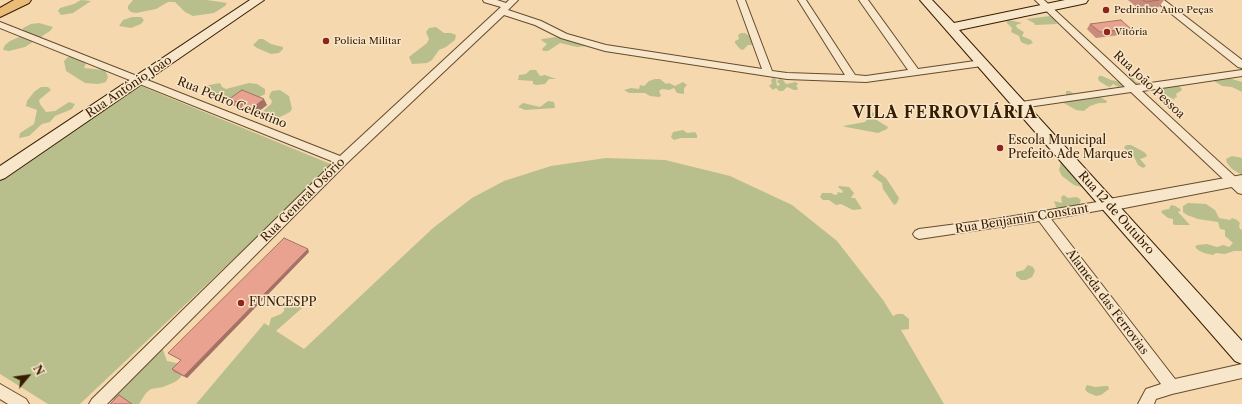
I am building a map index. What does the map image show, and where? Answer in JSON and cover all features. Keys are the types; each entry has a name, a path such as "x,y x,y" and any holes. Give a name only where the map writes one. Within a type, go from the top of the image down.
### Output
{"main road":[{"path":"0,4 8,0"},
{"path":"0,13 24,0"},
{"name":"Rua 12 de Outubro","path":"926,0 1239,348"},
{"path":"950,28 1043,4 1082,0"},
{"name":"Rua Antônio João","path":"0,174 136,78 246,3"},
{"name":"Rua Antônio João","path":"0,162 136,78"}],"street":[{"path":"487,0 508,6 564,36 605,48 768,73 811,78 866,79 982,63"},
{"path":"741,0 768,73"},
{"path":"802,0 852,78"},
{"path":"863,0 915,72"},
{"path":"1158,0 1242,65"},
{"name":"Rua João Pessoa","path":"1043,4 1239,184"},
{"name":"Rua General Osório","path":"97,404 342,161 508,6"},
{"name":"Rua Pedro Celestino","path":"0,25 342,161"},
{"path":"1021,105 1242,73"},
{"name":"Rua Benjamin Constant","path":"919,234 1042,216 1239,184"},
{"name":"Alameda das Ferrovias","path":"1042,216 1172,387"},
{"path":"1146,404 1151,394 1172,387 1242,371"},
{"path":"0,390 21,404"}],"green space":[{"path":"81,0 91,1 73,13 61,15 58,11 60,8 74,4"},
{"path":"133,0 207,0 227,3 214,13 193,16 185,12 175,2 168,2 156,9 136,13 131,12 128,9 128,6"},
{"path":"1050,16 1055,19 1057,24 1035,25 1026,19"},
{"path":"132,17 141,17 144,20 141,24 131,28 119,26 123,20"},
{"path":"1009,20 1022,23 1016,25 1017,28 1024,32 1022,36 1031,40 1033,43 1028,45 1021,42 1019,36 1011,32 1012,28 1006,22"},
{"path":"39,23 53,27 50,31 25,47 9,51 3,50 5,45 10,41 24,35 23,28 31,24"},
{"path":"436,27 444,33 456,35 455,40 439,50 432,60 427,63 412,64 409,57 427,43 429,39 426,32 429,28"},
{"path":"741,33 748,35 754,40 756,45 748,45 743,50 740,49 735,41 739,39 738,35"},
{"path":"556,37 586,46 577,47 560,43 548,51 543,51 542,49 547,44 541,40"},
{"path":"259,39 263,39 271,44 283,47 283,49 279,53 271,54 253,45"},
{"path":"74,55 85,58 86,63 84,68 105,70 108,77 106,82 98,84 85,83 66,71 64,61 68,57"},
{"path":"530,70 536,70 540,76 545,75 556,79 549,79 545,84 536,85 533,84 533,81 518,80 519,75 526,74"},
{"path":"1122,73 1143,85 1124,84 1123,87 1119,87 1113,84 1110,87 1099,81 1098,78 1099,76 1102,76 1121,82"},
{"path":"1228,76 1242,82 1242,92 1232,87 1222,86 1214,81 1215,79"},
{"path":"773,78 776,79 777,86 780,85 777,81 780,79 786,84 796,82 798,84 796,86 798,88 797,90 787,87 783,91 779,91 776,88 773,90 769,86 772,83 771,80"},
{"path":"660,79 666,84 669,83 675,86 683,82 687,85 684,88 684,94 677,93 674,88 669,90 662,89 659,91 661,96 659,97 650,96 645,93 629,93 624,90 631,88 639,89 640,85 644,86 649,81"},
{"path":"220,83 222,87 226,89 249,83 257,84 265,89 265,94 258,98 234,101 221,97 214,97 202,92 204,86"},
{"path":"136,84 333,165 80,404 48,404 0,374 0,166"},
{"path":"1169,85 1178,85 1182,90 1176,94 1177,97 1174,98 1175,100 1162,93 1158,88 1162,86 1168,88"},
{"path":"41,87 48,87 51,90 39,100 46,112 55,111 69,102 75,104 72,109 55,116 50,122 42,124 29,136 19,138 20,133 34,124 37,110 26,106 27,101 34,92"},
{"path":"280,90 289,96 292,109 290,112 276,119 261,118 260,116 263,111 271,104 272,101 269,97 272,91"},
{"path":"1066,91 1070,91 1075,95 1091,98 1100,97 1107,101 1106,103 1099,103 1090,106 1084,111 1076,110 1062,102 1061,98 1066,95"},
{"path":"548,101 554,102 555,108 525,110 518,107 523,103 540,107"},
{"path":"873,112 876,115 875,119 888,127 887,129 878,133 843,126 865,122"},
{"path":"683,130 687,133 695,132 697,138 681,138 674,140 671,137 673,132"},
{"path":"1127,145 1131,145 1147,155 1146,157 1140,159 1146,166 1143,168 1138,165 1134,157 1124,148"},
{"path":"1054,153 1089,189 1074,185 1062,176 1059,170 1061,162"},
{"path":"1232,156 1242,158 1242,175 1232,169 1227,163 1226,159"},
{"path":"606,158 665,160 730,176 792,205 837,241 883,300 893,316 903,314 909,319 909,329 901,330 944,404 196,404 264,323 269,326 271,318 281,314 284,311 285,298 289,295 294,295 302,308 276,331 304,349 433,228 472,198 504,181 551,166"},
{"path":"878,170 879,173 886,178 899,198 897,203 894,205 883,189 882,183 872,176"},
{"path":"838,187 849,187 854,193 851,198 855,198 862,209 853,210 841,204 836,205 829,200 823,200 820,197 822,193 831,193 835,195 838,194 837,192 842,193 843,191"},
{"path":"1064,195 1068,198 1077,197 1081,200 1079,205 1060,210 1056,207 1054,201 1062,203 1061,197"},
{"path":"1188,203 1206,204 1215,210 1219,218 1230,220 1232,218 1237,220 1240,223 1240,229 1242,230 1242,251 1234,251 1225,254 1216,253 1213,255 1198,250 1195,247 1197,245 1207,244 1217,247 1223,245 1229,247 1233,243 1225,236 1225,230 1220,229 1218,222 1198,219 1183,212 1183,206"},
{"path":"1171,205 1181,210 1178,212 1190,225 1175,225 1173,224 1173,219 1168,218 1161,212 1169,209"},
{"path":"1028,265 1033,267 1035,271 1032,277 1026,280 1021,280 1016,276 1016,272 1024,270"},
{"path":"161,347 167,361 181,364 183,373 180,378 163,387 151,389 146,393 139,404 114,404 112,384 130,362"},
{"path":"1087,385 1095,387 1108,386 1109,389 1101,395 1096,396 1087,392 1085,389"}],"building":[{"path":"1143,0 1159,0 1146,2"},
{"path":"1121,20 1131,29 1100,32 1090,24"},
{"path":"242,90 264,99 252,108 229,99"},
{"name":"FUNCESPP","path":"284,238 308,249 184,376 172,369 181,360 168,353"},
{"path":"119,395 132,404 110,404"}],"place":[{"name":"Pedrinho Auto Peças","path":"1106,10"},
{"name":"Vitória","path":"1107,32"},
{"name":"Policia Militar","path":"326,41"},
{"name":"Escola Municipal Prefeito Ade Marques","path":"1000,148"},
{"name":"FUNCESPP","path":"241,303"}],"district":[{"name":"VILA FERROVIÁRIA","path":"945,113"}]}
